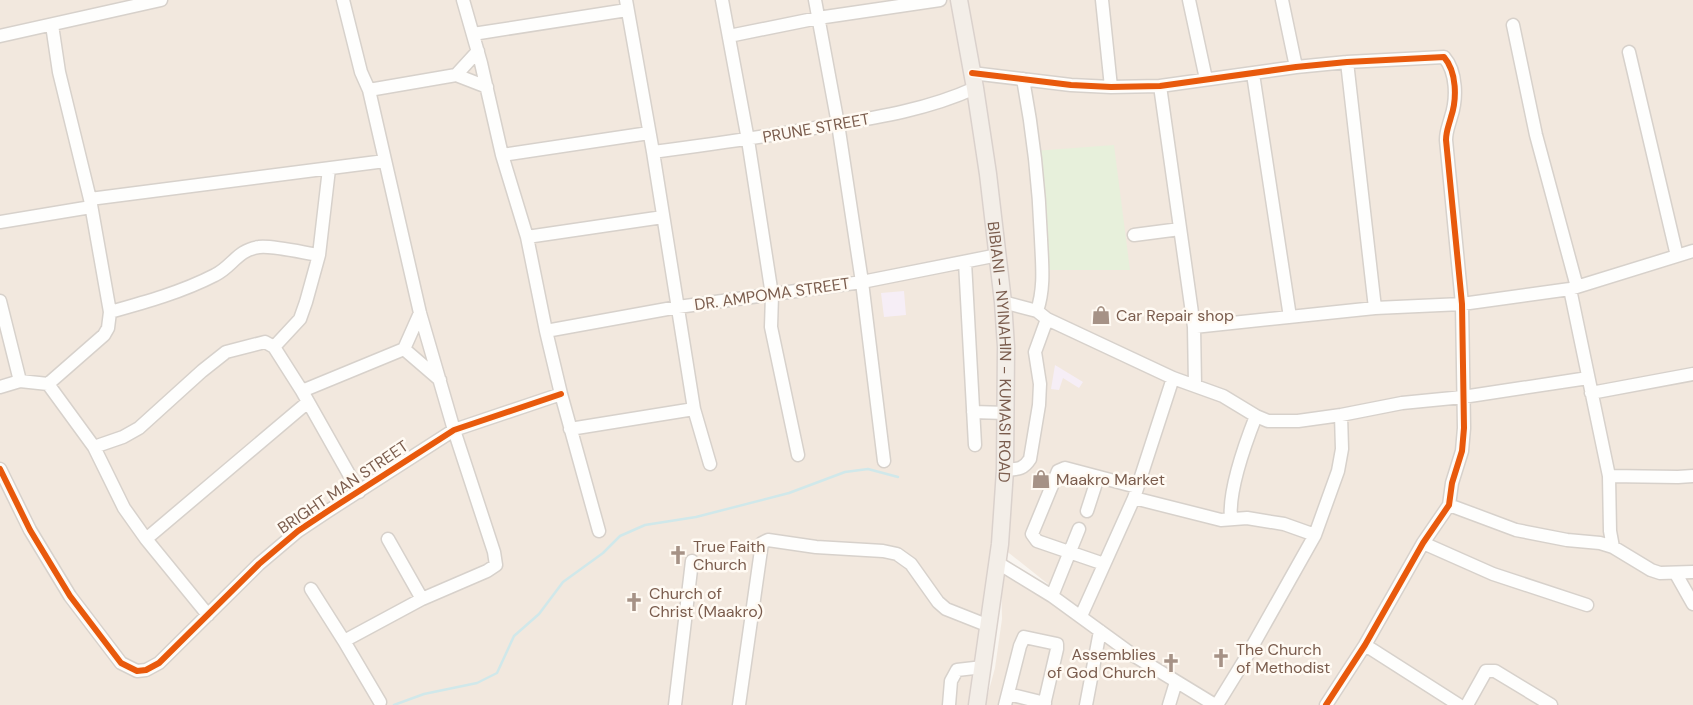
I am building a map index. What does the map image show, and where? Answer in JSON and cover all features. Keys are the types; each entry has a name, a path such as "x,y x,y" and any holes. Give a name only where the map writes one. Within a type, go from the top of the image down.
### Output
{"main road":[{"name":"BIBIANI - NYINAHIN - KUMASI ROAD","path":"958,0 973,80 998,256 1006,347 1005,470 998,563 977,705"}],"street":[{"path":"0,36 160,0"},
{"path":"343,0 361,72 369,90 420,313 454,430 494,552 496,565 487,571 422,599 344,641"},
{"path":"463,0 478,51 502,155 527,237 561,394 599,531"},
{"path":"722,0 748,140 772,295 771,327 798,455"},
{"path":"815,0 838,124 862,282 884,461"},
{"path":"729,36 818,18 940,0"},
{"path":"1102,0 1110,87"},
{"path":"1189,0 1206,79"},
{"path":"1282,0 1296,68"},
{"path":"473,34 627,5 653,152 694,409 710,464"},
{"path":"0,387 20,381 48,384 104,335 108,328 110,312 90,203 59,72 52,25"},
{"path":"1513,25 1536,136 1573,288 1588,378 1608,476 1610,531 1613,547"},
{"path":"456,75 478,51"},
{"path":"1629,52 1677,256"},
{"path":"973,80 1023,79 1071,85 1110,87 1160,86 1347,62 1444,57 1450,66 1455,100 1446,130 1446,140 1462,304 1464,428 1462,451 1452,483 1449,506 1423,543 1365,645 1326,705"},
{"path":"1347,62 1375,308"},
{"path":"1252,74 1290,317"},
{"path":"369,90 456,75 487,87"},
{"path":"1005,470 1026,466 1030,459 1039,405 1040,384 1035,352 1042,315 1043,283 1040,205 1030,117 1023,79"},
{"name":"PRUNE STREET","path":"653,152 748,140 887,116 948,100 973,80"},
{"path":"1160,86 1194,327 1195,385"},
{"path":"502,155 649,133"},
{"path":"0,222 90,203 385,161"},
{"path":"274,347 300,320 319,255 329,169"},
{"path":"527,237 663,217"},
{"path":"1134,235 1180,229"},
{"path":"110,312 155,300 216,274 239,254 249,249 262,246 319,255"},
{"path":"1194,327 1375,308 1462,304 1573,288 1693,251"},
{"name":"DR. AMPOMA STREET","path":"546,331 678,307 862,282 998,256"},
{"path":"965,262 975,445"},
{"path":"0,301 20,381"},
{"path":"1003,302 1042,315 1173,378 1223,396 1268,421 1281,422 1341,415 1402,403 1463,397 1588,378"},
{"path":"146,539 305,396 404,349 420,313"},
{"path":"94,447 123,437 139,428 226,352 264,342 274,347 305,396 359,492"},
{"path":"404,349 440,380"},
{"path":"1591,393 1693,374"},
{"path":"1080,616 1135,493 1173,378"},
{"path":"48,384 94,447 124,508 146,539 208,615"},
{"name":"BRIGHT MAN STREET","path":"0,469 30,530 70,596 121,663 137,671 146,670 158,663 259,564 292,536 454,430 561,394"},
{"path":"570,429 694,409"},
{"path":"973,412 1006,413"},
{"path":"998,563 1052,596 1132,655 1216,705 1244,662 1315,535 1338,470 1342,449 1341,415"},
{"path":"1231,519 1230,508 1234,488 1248,436 1256,416"},
{"path":"1104,564 1037,541 1032,534 1058,471 1065,468 1098,477 1135,493 1221,520 1247,518 1284,524 1315,535"},
{"path":"1608,476 1693,476"},
{"path":"1087,511 1098,477"},
{"path":"1449,506 1516,530 1567,540 1600,543 1613,547 1651,570 1660,573 1693,572"},
{"path":"1052,596 1079,529"},
{"path":"1600,543 1610,531"},
{"path":"388,538 422,599"},
{"path":"739,705 762,543 768,540 816,547 883,551 897,554 911,564 938,602 946,609 989,626"},
{"path":"1423,543 1493,574 1587,605"},
{"path":"675,705 692,561"},
{"path":"1676,574 1693,604"},
{"path":"310,589 344,641 380,702"},
{"path":"1086,705 1100,632"},
{"path":"1024,637 1052,641 1057,644 1044,704 1006,700 1024,637"},
{"path":"1365,645 1459,705"},
{"path":"949,705 951,681 957,670 983,667"},
{"path":"1467,705 1486,671 1490,670 1495,671 1551,705"},
{"path":"1169,705 1176,682"}],"shaded area":[{"path":"0,0 954,0 982,168 995,292 999,421 983,659 974,705 0,705"},
{"path":"964,0 1693,0 1693,705 1227,705 1102,627 1004,549 1012,444"},
{"path":"904,291 906,315 884,317 881,293"},
{"path":"1055,365 1083,382 1079,388 1063,378 1059,390 1051,389"},
{"path":"1001,574 1045,598 1205,705 985,705 995,668 1002,619"}],"green space":[{"path":"1114,145 1130,270 1042,270 1034,151"}],"waterway":[{"path":"394,705 424,694 477,683 497,673 514,636 539,614 563,582 603,553 620,536 645,525 696,517 789,493 845,472 868,469 898,477"}],"cycle path":[{"path":"972,73 1071,85 1111,87 1160,86 1296,67 1347,62 1444,57 1448,63 1455,86 1453,110 1446,140 1462,304 1464,428 1462,451 1452,483 1449,505 1423,543 1365,645 1326,705"},
{"path":"0,469 30,530 70,596 121,663 137,671 146,670 159,663 259,564 298,531 328,511 454,430 561,394"}],"place":[{"name":"Car Repair shop","path":"1101,315"},
{"name":"Maakro Market","path":"1041,479"},
{"name":"True Faith Church","path":"678,555"},
{"name":"Church of Christ (Maakro)","path":"634,602"},
{"name":"The Church of Methodist","path":"1221,658"},
{"name":"Assemblies of God Church","path":"1171,663"}]}
